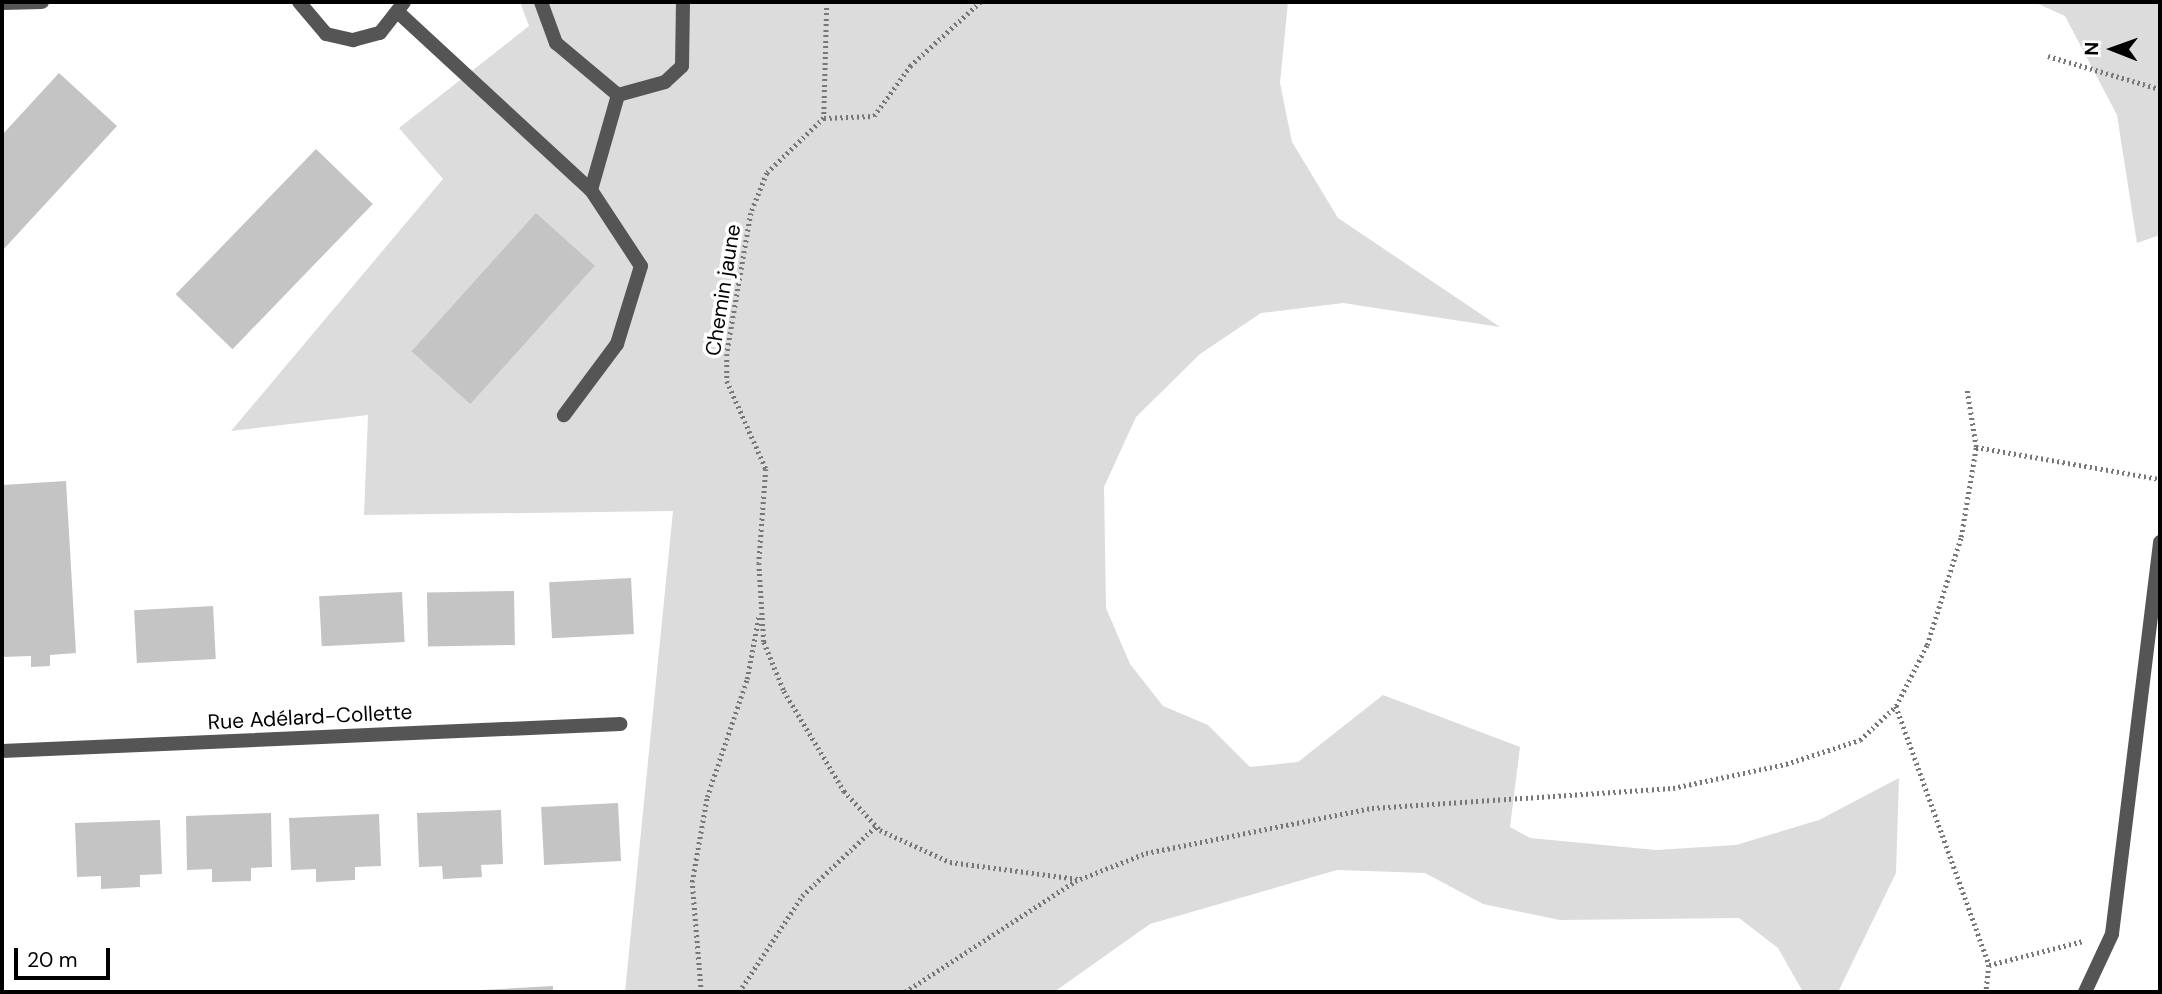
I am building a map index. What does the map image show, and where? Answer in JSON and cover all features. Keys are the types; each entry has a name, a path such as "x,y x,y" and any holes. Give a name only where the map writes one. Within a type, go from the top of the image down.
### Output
{"street":[{"path":"2,3 42,2"},
{"path":"299,2 326,34 353,40 380,33 402,8 591,190 641,266 617,344 564,415"},
{"path":"541,2 556,43 618,95"},
{"path":"618,95 665,82 682,66 683,2"},
{"path":"591,190 618,95"},
{"path":"2085,992 2112,934 2160,542"},
{"name":"Rue Adélard-Collette","path":"2,751 620,724"}],"path":[{"path":"827,2 824,118 874,116 910,66 980,2"},
{"path":"2048,56 2160,89"},
{"name":"Chemin jaune","path":"760,611 766,469 727,381 727,355 751,213 763,183 824,118"},
{"path":"905,992 1080,879 1146,853 1372,808 1660,789 1786,764 1860,740 1896,706 1927,645 1961,537 1976,447 1968,391"},
{"path":"1976,447 2160,479"},
{"path":"760,611 784,691 844,791 876,826 950,862 1080,879"},
{"path":"701,992 692,882 707,797 747,679 760,611"},
{"path":"1896,706 1989,965 1986,992"},
{"path":"739,992 802,896 876,826"},
{"path":"1989,965 2112,934"}],"shaded area":[{"path":"520,2 1288,2 1280,83 1292,142 1338,218 1500,327 1343,303 1261,313 1200,354 1136,417 1104,487 1106,608 1130,664 1163,706 1208,725 1250,767 1298,762 1383,695 1520,747 1510,827 1530,838 1656,850 1736,845 1819,820 1899,778 1896,873 1838,992 1803,992 1778,948 1739,918 1560,920 1483,904 1425,873 1337,870 1150,924 1054,992 625,992 673,511 364,515 368,415 231,431 443,179 399,128 529,26"},
{"path":"2034,2 2160,2 2160,235 2137,243 2117,115 2065,16"}],"building":[{"path":"59,73 117,126 2,251 2,135"},
{"path":"316,149 373,204 233,349 176,294"},
{"path":"536,213 595,266 470,404 412,351"},
{"path":"66,481 76,653 50,655 50,666 31,667 31,656 2,657 2,485"},
{"path":"631,578 634,634 552,638 549,582"},
{"path":"514,591 515,645 428,647 427,593"},
{"path":"402,592 405,642 322,646 319,596"},
{"path":"213,606 216,659 137,663 134,610"},
{"path":"618,803 621,861 544,865 541,807"},
{"path":"501,810 503,864 481,865 482,877 443,879 442,866 419,867 417,813"},
{"path":"271,813 272,867 251,868 251,881 212,882 212,869 187,870 186,816"},
{"path":"379,814 381,866 355,867 355,880 316,882 316,869 291,870 289,818"},
{"path":"160,820 162,874 140,875 140,887 101,889 101,876 77,877 75,823"},
{"path":"553,986 553,992 482,992 482,990"}]}
